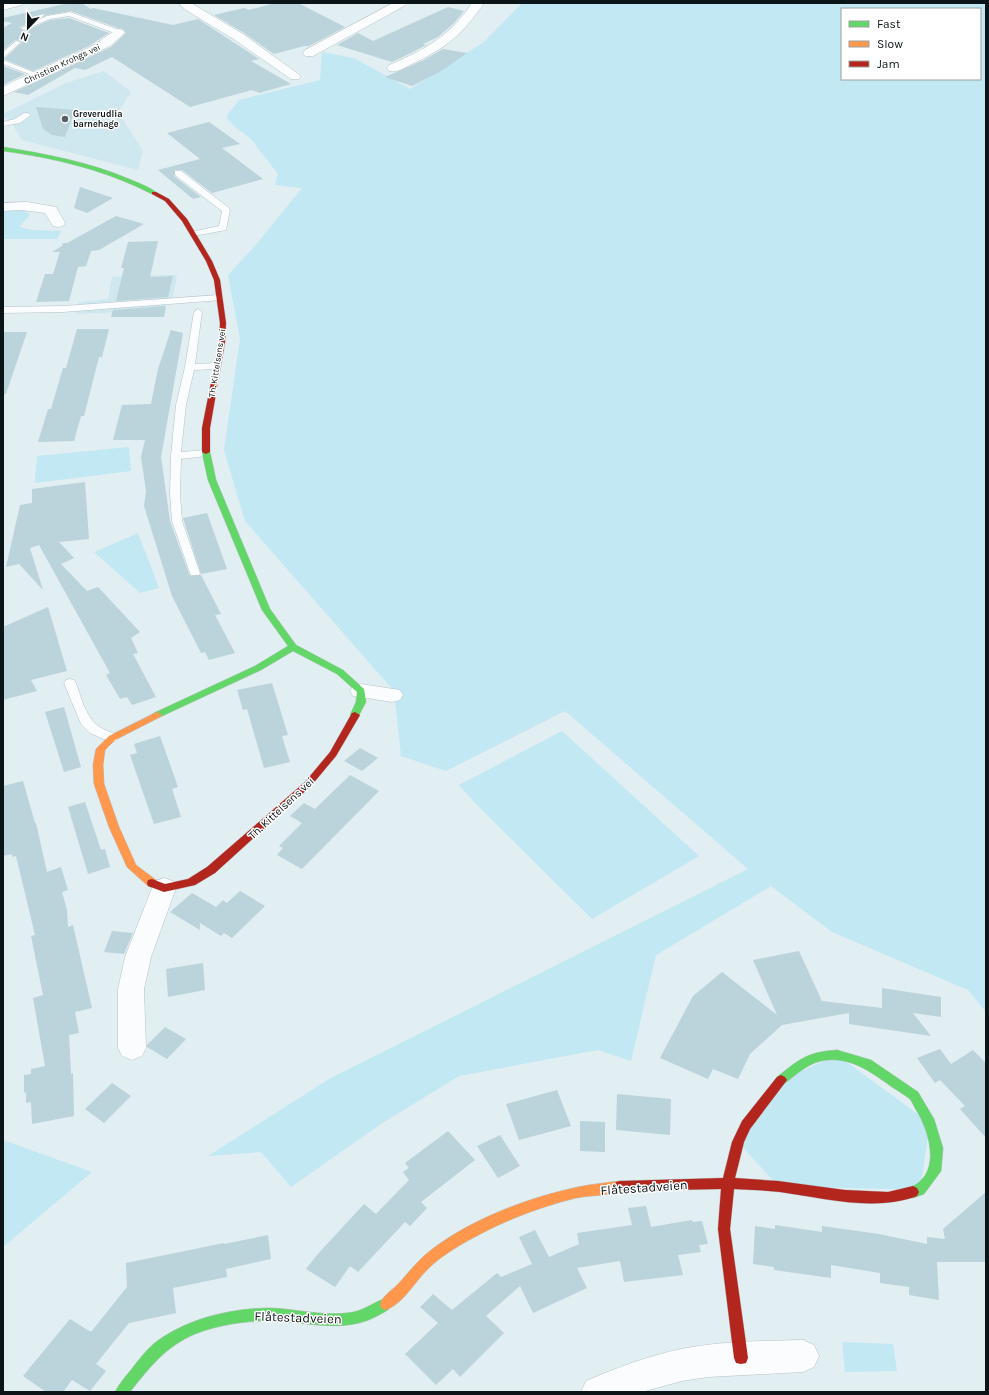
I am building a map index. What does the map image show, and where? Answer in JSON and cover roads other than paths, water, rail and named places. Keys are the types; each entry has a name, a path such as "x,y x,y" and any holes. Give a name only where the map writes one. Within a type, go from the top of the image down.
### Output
{"street":[{"path":"3,7 18,3"},
{"path":"184,3 239,37 295,76"},
{"path":"309,52 402,3"},
{"path":"392,68 447,41 459,30 478,3"},
{"name":"Christian Krohgs vei","path":"3,92 36,75 70,62 110,41 119,33"},
{"name":"Th. Kittelsens vei","path":"3,149 47,155 72,161 133,181 167,200 182,216 194,234 209,261 217,280 223,323 218,366 206,428 206,453 212,480 266,610 293,647 340,672 362,691 361,702 354,718 333,754 308,784 211,870 191,882 164,888"},
{"path":"3,207 20,205 51,210 58,223"},
{"path":"132,1048 132,983 138,957 164,888 149,882 132,867 114,827 99,784 98,765 101,749 112,738 145,720 258,668 293,647"},
{"path":"362,691 392,695"},
{"name":"Flåtestadveien","path":"122,1392 144,1364 166,1343 191,1329 221,1320 247,1315 284,1316 331,1321 360,1318 378,1309 397,1296 430,1259 474,1230 520,1209 572,1194 622,1186 728,1183 778,1186 845,1196 888,1198 920,1190 935,1171 937,1148 930,1123 914,1096 868,1063 837,1055 822,1056 808,1060 780,1081 746,1126 738,1142 728,1183 724,1229 741,1358"},
{"path":"598,1392 641,1376 694,1363 741,1358 803,1356"}],"lane":[{"path":"24,28 49,17 70,14 119,33"},
{"path":"3,56 12,47 20,45"},
{"path":"3,62 36,75"},
{"path":"3,124 17,121 27,115"},
{"path":"178,172 226,210 223,228 194,234"},
{"path":"3,310 63,309 219,298"},
{"path":"195,573 178,520 175,494 176,456 181,405 190,367 198,312"},
{"path":"190,367 218,366"},
{"path":"176,456 206,453"},
{"path":"70,683 85,721 94,730 112,738"}],"place":[{"name":"Greverudlia barnehage","path":"65,119"}]}
